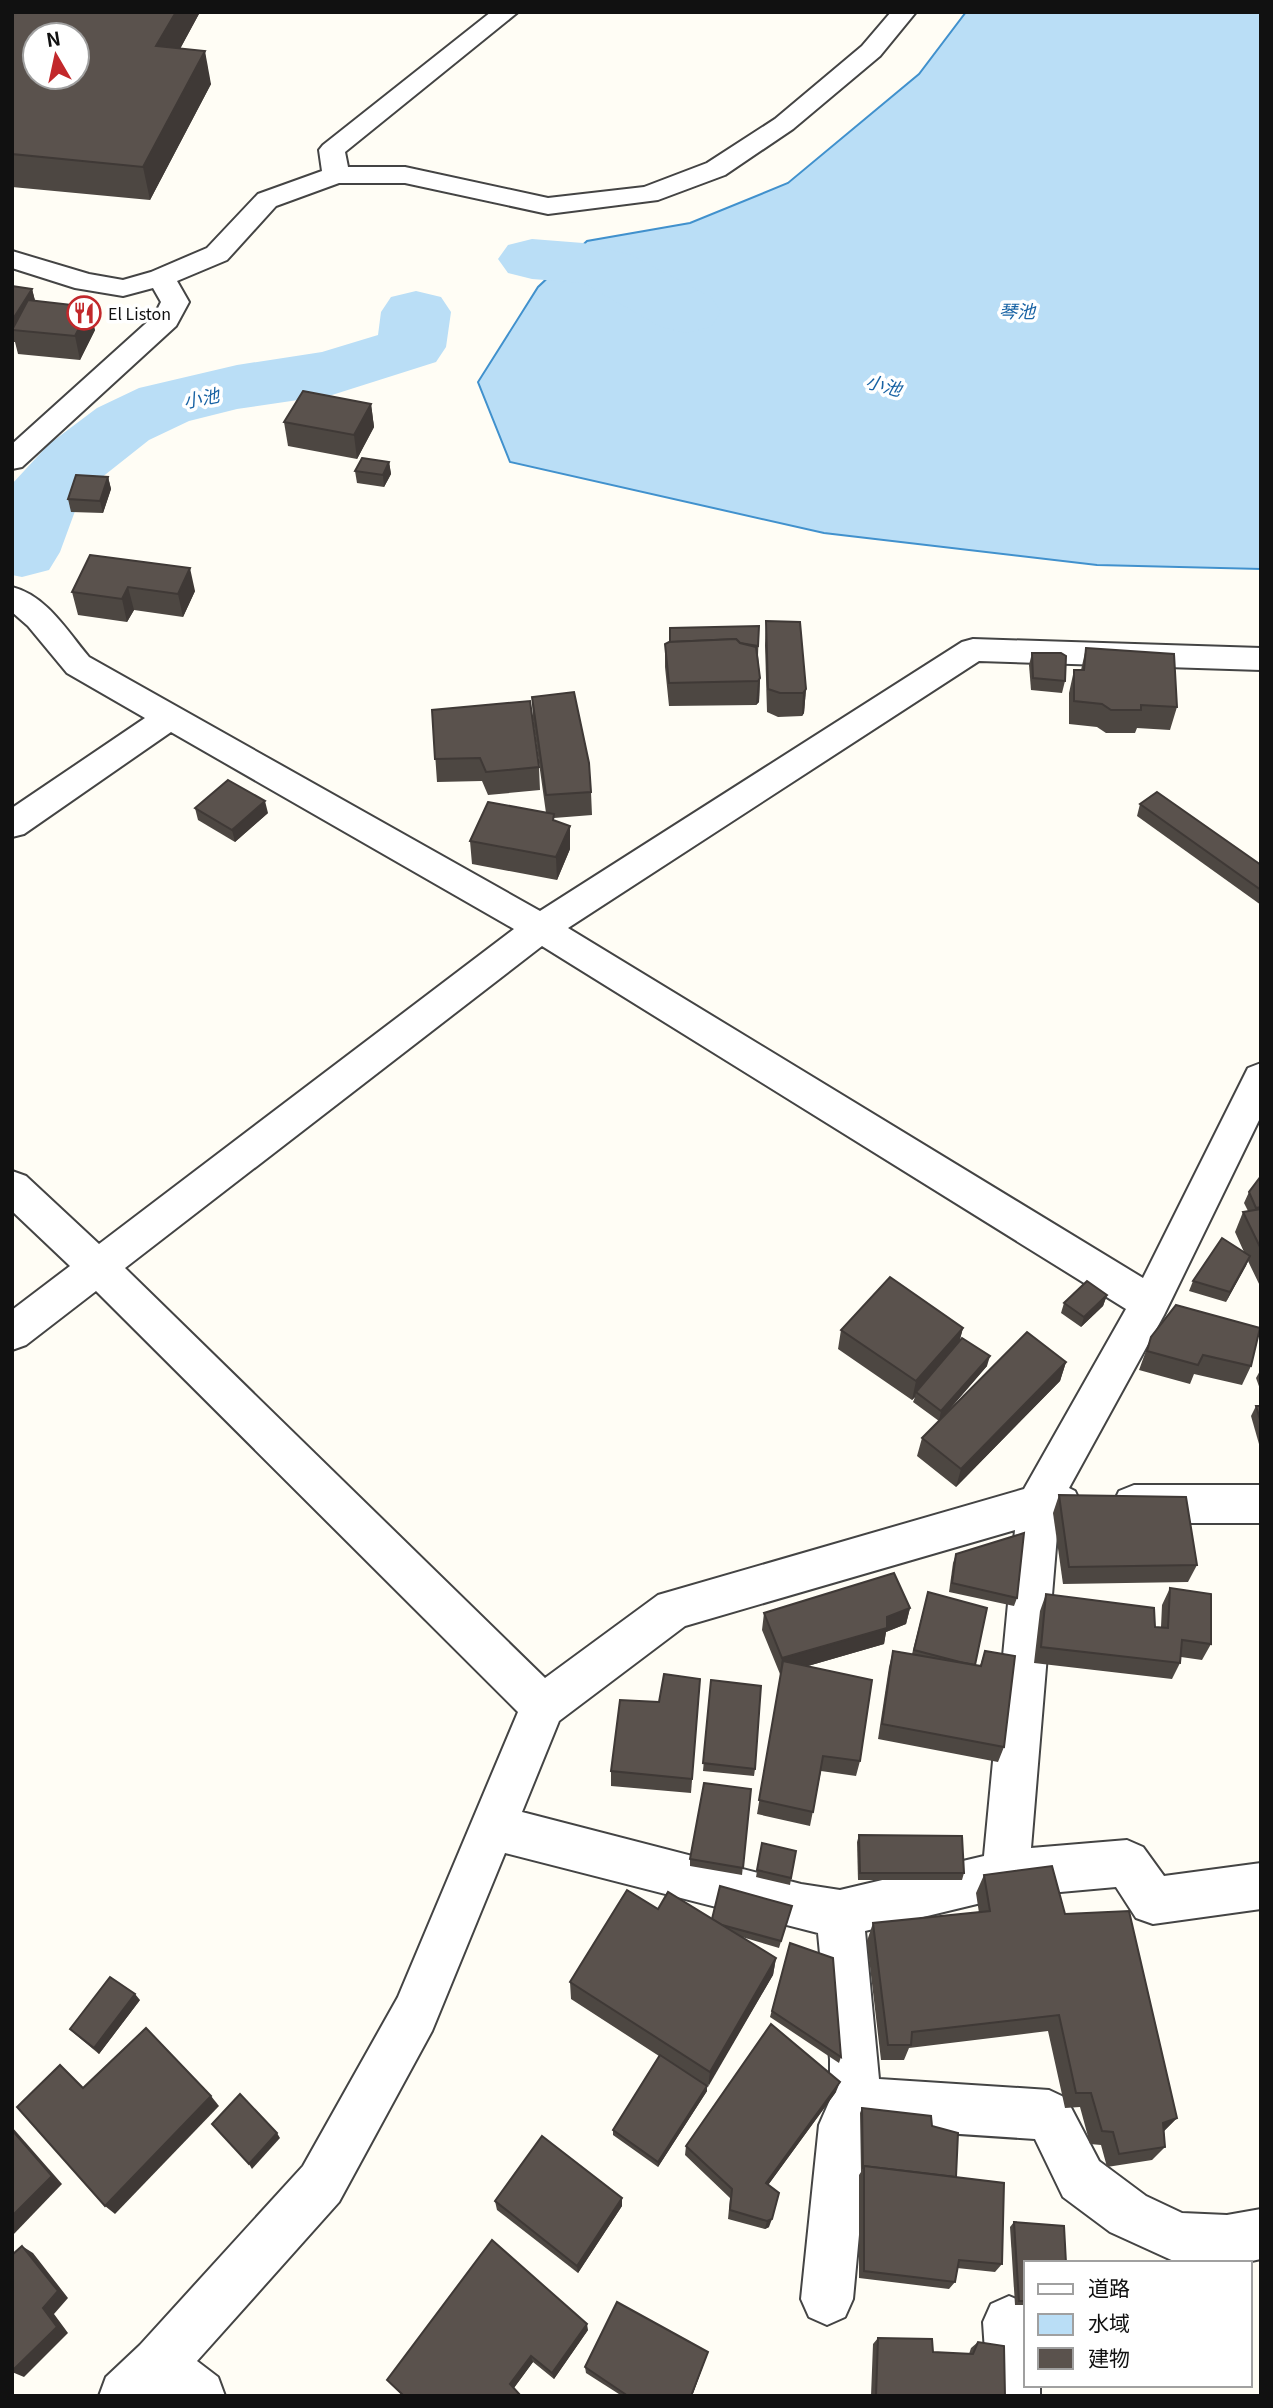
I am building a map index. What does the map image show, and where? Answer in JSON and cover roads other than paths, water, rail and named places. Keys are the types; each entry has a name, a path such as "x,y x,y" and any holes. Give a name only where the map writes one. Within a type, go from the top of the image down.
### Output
{"street":[{"path":"336,175 332,150 506,12"},
{"path":"12,259 85,282 123,288 161,278 218,254 267,200 336,175 405,175 548,206 649,194 716,169 784,124 871,51 904,12"},
{"path":"12,460 166,320 175,302 161,278"},
{"path":"12,597 30,606 49,633 78,665 541,928 1150,1303"},
{"path":"12,1333 541,928 973,650 1261,659"},
{"path":"12,825 168,718"},
{"path":"1006,1874 1038,1504 1150,1303 1261,1078"},
{"path":"12,1187 98,1267 543,1706"},
{"path":"199,2396 142,2380 321,2184 415,2014 543,1706 673,1609 1038,1504 1261,1504"},
{"path":"493,1827 801,1907 839,1913 1006,1874 1127,1863 1153,1901 1261,1886"},
{"path":"827,2299 844,2125 855,2102 854,2059 839,1913"},
{"path":"855,2102 1049,2115 1081,2179 1128,2214 1180,2238 1227,2240 1261,2234"},
{"path":"1009,2322 1014,2396"}],"water":[{"name":"琴池","path":"966,12 1261,12 1261,569 1097,565 824,533 510,462 478,382 538,287 587,241 690,223 788,183 919,74"}],"waterway":[{"name":"小池","path":"532,259 583,263 607,269 686,312"},
{"name":"小池","path":"22,552 43,495 75,461 123,424 165,404 237,387 332,373 411,347 416,312"}],"place":[{"name":"El Liston","path":"84,313"}]}
